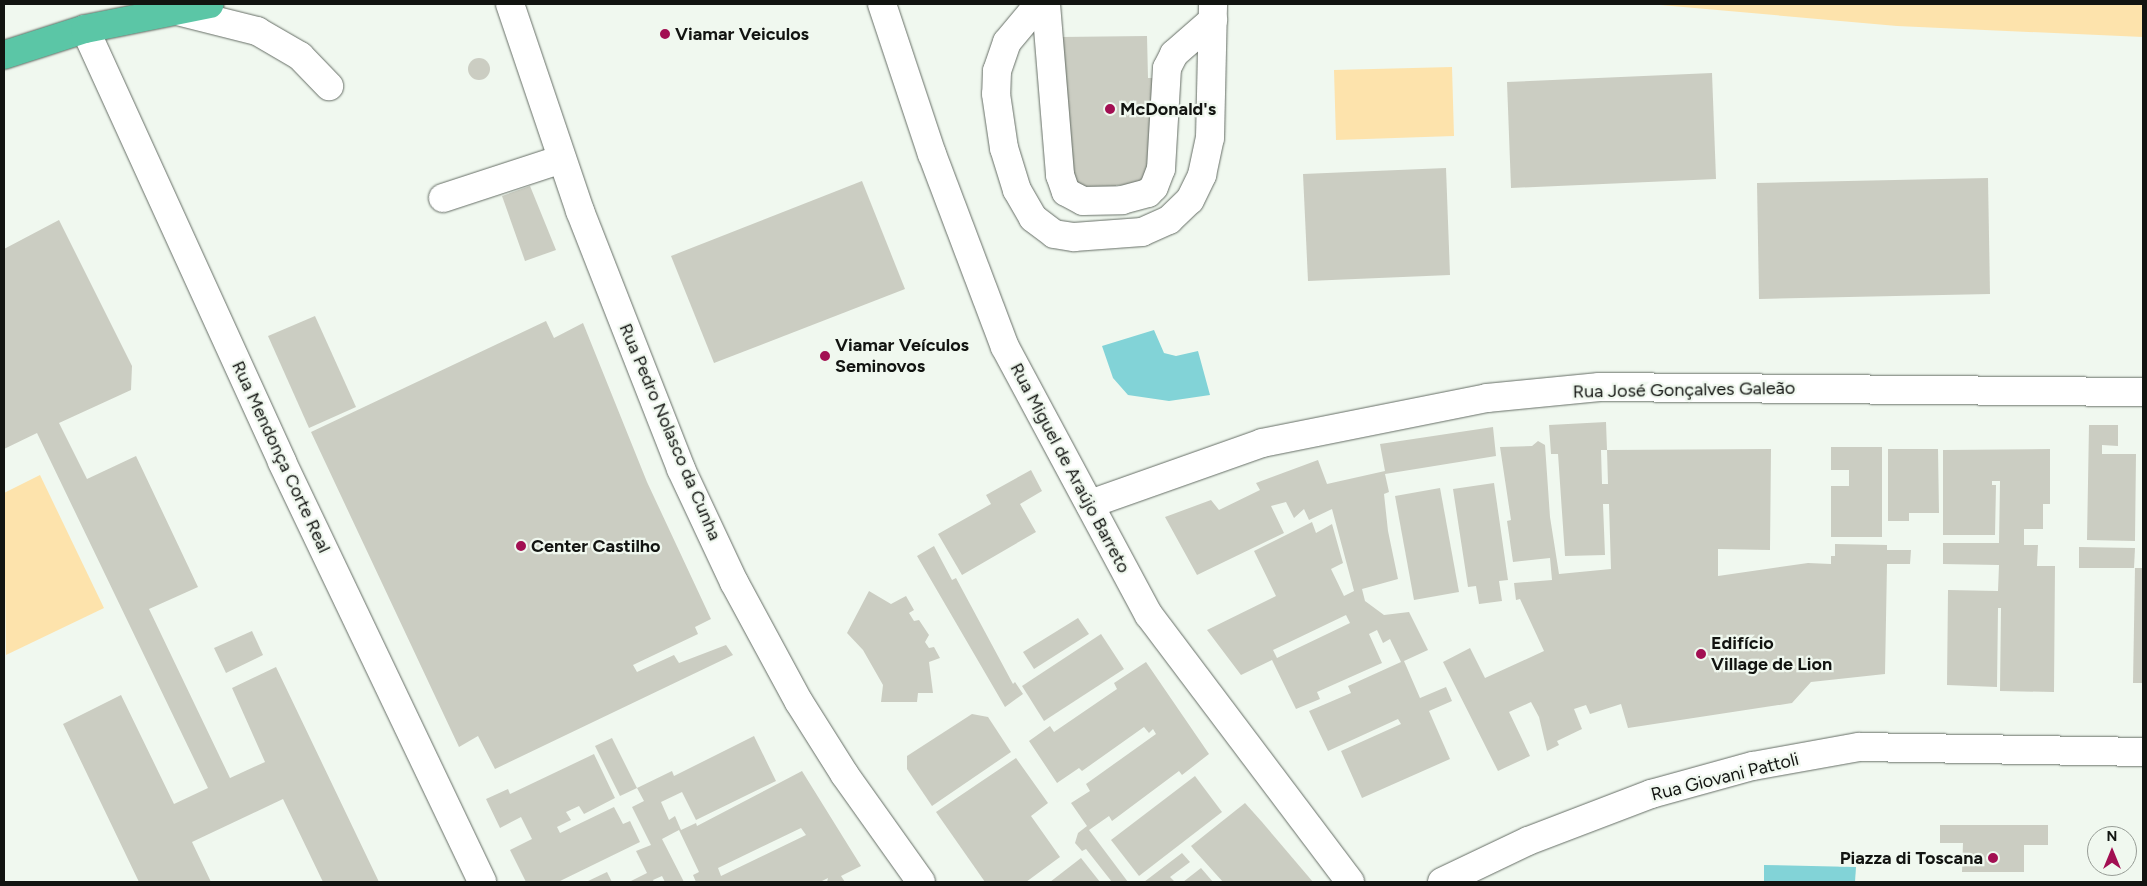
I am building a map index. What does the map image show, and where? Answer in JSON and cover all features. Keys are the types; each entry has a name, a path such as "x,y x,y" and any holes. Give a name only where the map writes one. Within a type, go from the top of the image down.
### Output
{"highway":[{"path":"4,55 85,29 210,4"}],"street":[{"name":"Rua Pedro Nolasco da Cunha","path":"510,4 559,151 681,469 734,582 799,702 845,775 921,882"},
{"name":"Rua Miguel de Araújo Barreto","path":"882,4 932,154 1006,347 1149,615 1350,882"},
{"path":"1045,4 1060,175 1066,192 1083,201 1122,200 1148,193 1154,187 1161,169 1167,68 1174,54 1213,12 1210,138 1202,175 1190,200 1169,220 1142,232 1074,237 1054,234 1033,218 1017,190 1004,148 996,94 997,71 1007,42 1033,11 1045,4"},
{"path":"173,10 257,30 300,56 328,86"},
{"name":"Rua Mendonça Corte Real","path":"85,29 282,462 482,882"},
{"path":"444,198 559,151"},
{"name":"Rua José Gonçalves Galeão","path":"1090,504 1262,443 1487,398 1599,387 2143,392"},
{"name":"Rua Giovani Pattoli","path":"1442,882 1528,842 1642,798 1753,766 1858,747 2143,752"}],"shaded area":[{"path":"1649,4 2143,4 2143,37 1897,26"},
{"path":"1452,67 1454,136 1336,140 1334,70"},
{"path":"40,475 104,608 6,655 4,493"}],"water":[{"path":"1154,330 1164,353 1176,356 1198,351 1210,395 1169,401 1128,395 1113,378 1102,346"},
{"path":"1764,865 1856,867 1855,882 1764,882"}],"building":[{"name":"McDonald's","path":"1147,36 1148,78 1159,78 1156,185 1116,185 1116,198 1086,198 1086,186 1063,187 1060,37"},
{"path":"479,58 487,61 490,69 487,77 479,80 471,77 468,69 471,61"},
{"path":"1712,73 1716,179 1511,188 1507,82"},
{"path":"1446,168 1450,275 1308,281 1303,174"},
{"path":"1988,178 1990,294 1759,299 1757,183"},
{"path":"862,181 905,289 714,363 671,256"},
{"path":"530,186 556,250 525,261 502,196"},
{"path":"59,220 132,366 131,390 59,423 87,479 136,456 198,587 149,609 230,778 265,762 232,688 276,667 379,882 323,882 283,799 192,842 211,882 139,882 63,724 121,695 174,804 208,788 37,433 4,449 4,249"},
{"path":"315,316 356,407 309,428 268,336"},
{"name":"Center Castilho","path":"546,321 554,338 583,323 647,482 711,619 695,627 698,634 633,665 637,672 674,655 679,663 726,645 733,655 495,769 478,736 459,747 311,432"},
{"path":"1606,422 1607,450 1771,449 1770,550 1718,549 1718,576 1808,563 1831,564 1831,556 1835,556 1835,544 1887,545 1887,550 1911,550 1910,564 1887,564 1885,674 1811,682 1792,703 1628,728 1621,704 1590,714 1586,705 1574,709 1582,729 1557,741 1559,745 1547,751 1539,717 1531,702 1509,712 1530,756 1498,771 1443,662 1470,648 1485,678 1544,651 1520,599 1516,600 1514,583 1552,580 1550,558 1513,562 1507,521 1511,520 1500,447 1532,446 1538,441 1545,445 1550,517 1559,574 1611,569 1609,504 1603,504 1605,555 1565,556 1558,454 1551,454 1549,425","holes":["1601,450 1607,450 1608,484 1602,484"]},
{"path":"2089,425 2118,425 2118,446 2102,445 2102,454 2136,454 2135,541 2087,540"},
{"path":"1493,427 1496,456 1385,474 1389,492 1384,494 1388,531 1398,579 1362,589 1365,601 1384,615 1409,612 1428,650 1404,661 1420,698 1446,687 1452,701 1429,711 1450,759 1362,798 1341,751 1401,724 1398,719 1328,751 1309,711 1351,693 1348,686 1401,662 1390,639 1383,643 1377,630 1369,634 1382,663 1317,692 1320,699 1296,709 1272,660 1241,675 1207,630 1276,596 1254,551 1312,522 1316,533 1332,524 1343,563 1331,569 1344,596 1354,591 1332,509 1309,520 1304,509 1294,518 1286,502 1271,506 1284,533 1197,575 1165,517 1211,500 1219,510 1260,490 1256,483 1318,460 1327,484 1385,471 1380,444","holes":["1346,615 1350,623 1277,658 1273,650"]},
{"path":"1831,447 1882,447 1882,537 1831,537 1831,486 1849,486 1849,470 1831,470"},
{"path":"1888,449 1938,449 1939,513 1909,513 1909,521 1888,521"},
{"path":"2050,449 2050,504 2043,504 2043,529 2024,529 2024,545 2038,545 2037,566 2055,566 2054,692 2000,691 2001,608 1998,608 1997,687 1947,685 1948,590 1998,591 1999,565 1943,564 1943,543 1999,543 2000,481 1992,481 1992,485 1996,485 1995,535 1943,535 1943,450"},
{"path":"1031,470 1042,491 1020,504 1036,532 962,575 938,534 991,504 986,495"},
{"path":"1494,483 1508,580 1499,581 1502,601 1479,604 1476,586 1468,587 1453,489"},
{"path":"1440,488 1459,592 1414,600 1395,496"},
{"path":"934,546 952,580 956,578 1013,684 1015,682 1023,694 1005,707 917,556"},
{"path":"2079,547 2135,548 2134,568 2079,568"},
{"path":"2135,568 2143,568 2143,683 2133,683"},
{"path":"869,591 891,604 906,596 914,610 909,613 914,621 919,620 929,635 925,642 929,648 934,647 940,658 929,662 933,693 918,693 917,702 881,702 883,685 863,650 847,633"},
{"path":"1078,618 1089,634 1034,669 1023,652"},
{"path":"252,631 263,655 226,673 214,648"},
{"path":"1101,634 1124,669 1044,721 1022,686"},
{"path":"1146,662 1209,754 1182,775 1179,771 1112,821 1109,816 1089,830 1128,882 1112,882 1086,849 1082,851 1075,843 1078,833 1087,826 1071,803 1090,791 1086,784 1156,734 1153,729 1149,733 1144,727 1082,771 1079,768 1057,783 1029,741 1050,726 1054,732 1117,689 1114,683"},
{"path":"972,714 988,717 1011,752 932,806 907,769 907,756"},
{"path":"754,736 776,781 696,820 682,792 661,802 669,820 675,816 681,830 696,823 697,826 802,771 861,866 841,876 845,882 827,882 828,878 820,882 696,882 693,875 699,872 679,830 662,839 684,882 665,882 662,876 653,880 654,882 629,882 647,873 636,851 651,845 632,807 644,801 637,788 672,771 674,776","holes":["801,828 806,835 721,876 718,868"]},
{"path":"612,738 637,788 620,796 595,746"},
{"path":"594,754 615,798 584,814 579,806 566,812 571,820 557,827 560,833 614,807 623,824 630,821 640,842 558,882 526,882 510,850 532,839 521,817 500,828 486,799 508,789 510,794"},
{"path":"1016,758 1048,803 1031,816 1060,857 1026,882 985,882 936,812"},
{"path":"1195,776 1222,812 1139,876 1111,840"},
{"path":"1245,803 1313,882 1223,882 1195,851 1191,846"},
{"name":"Piazza di Toscana","path":"1940,825 2048,825 2048,845 2024,845 2024,872 1962,872 1963,843 1940,843"},
{"path":"1182,853 1190,862 1170,877 1175,882 1144,882"},
{"path":"1081,858 1100,882 1050,882"},
{"path":"1201,868 1213,882 1183,882"},
{"path":"607,872 612,882 586,882"}],"place":[{"name":"Viamar Veiculos","path":"665,34"},
{"name":"McDonald's","path":"1110,109"},
{"name":"Viamar Veículos Seminovos","path":"825,356"},
{"name":"Center Castilho","path":"521,546"},
{"name":"Edifício Village de Lion","path":"1701,654"},
{"name":"Piazza di Toscana","path":"1993,858"}]}
